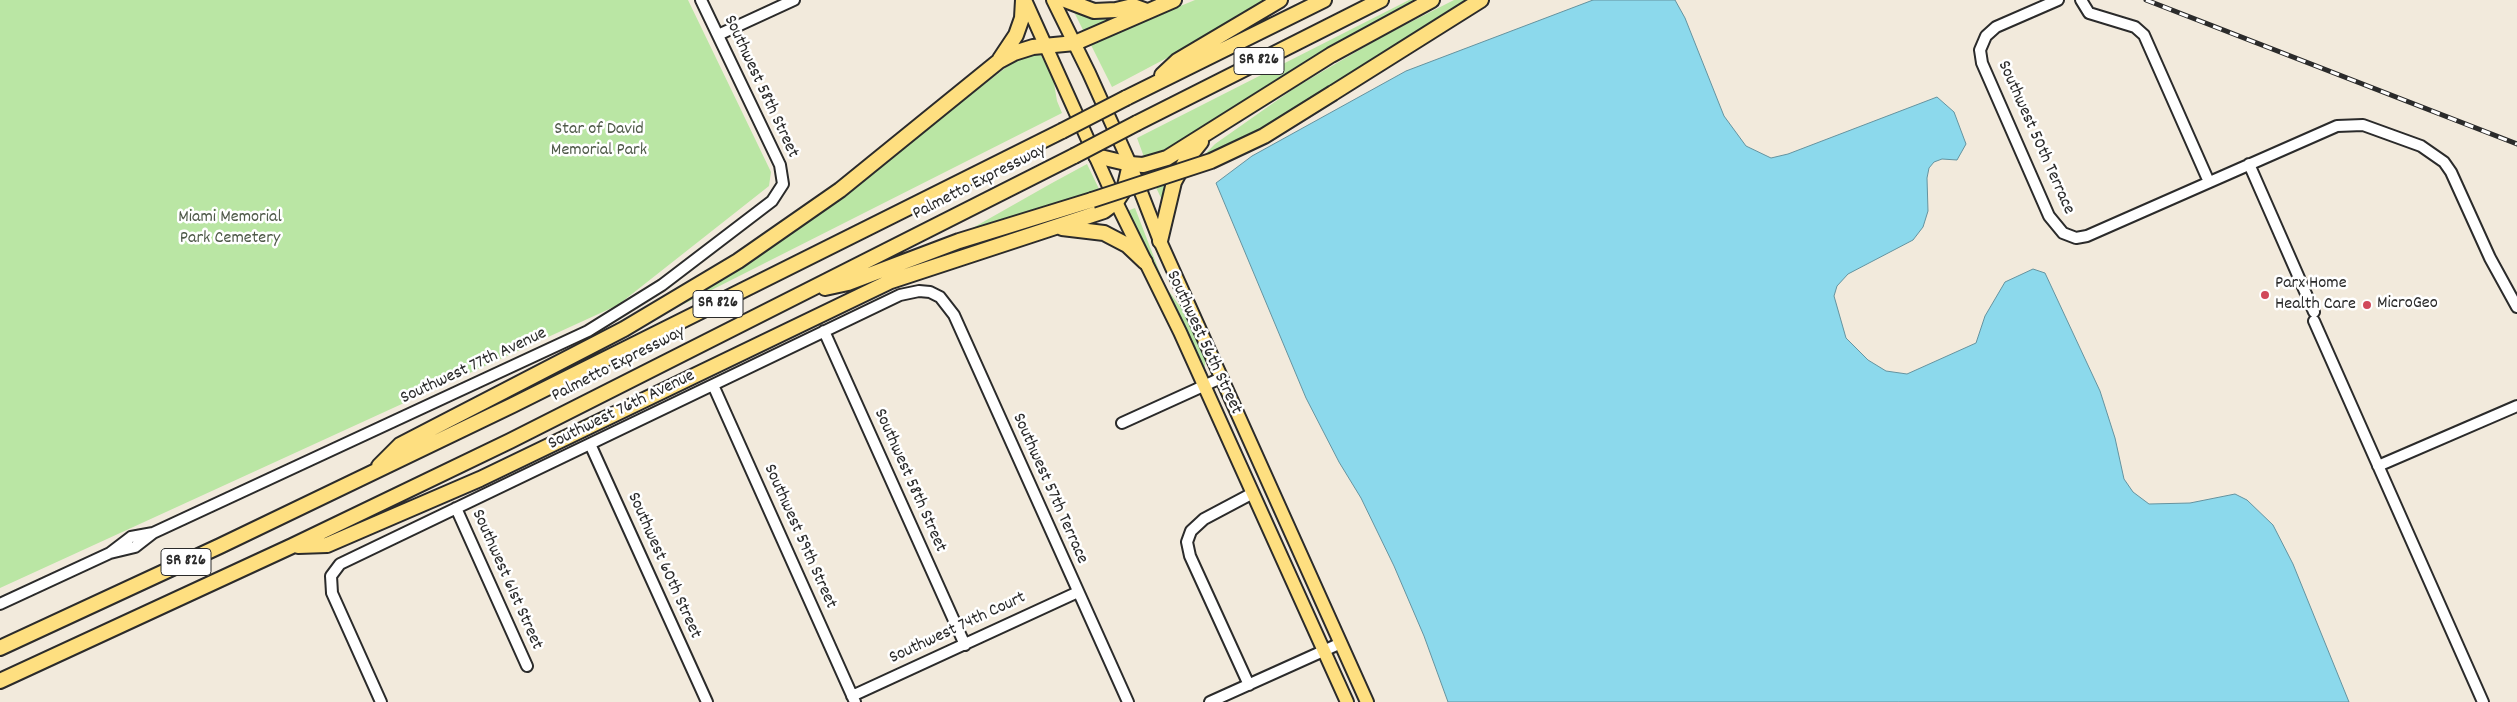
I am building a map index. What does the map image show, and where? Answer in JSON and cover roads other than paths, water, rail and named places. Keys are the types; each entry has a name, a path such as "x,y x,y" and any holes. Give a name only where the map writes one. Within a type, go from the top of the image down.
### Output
{"highway":[{"path":"999,61 1016,34 1022,18 1024,0"},
{"path":"1065,0 1094,11 1116,10 1133,6 1147,11"},
{"path":"372,473 400,445 624,329 738,261 840,190 999,61 1023,49 1075,43 1174,0"},
{"path":"1153,85 1177,61 1280,0"},
{"name":"Palmetto Expressway","path":"0,648 372,473 814,257 1126,98 1324,0"},
{"name":"Palmetto Expressway","path":"0,681 292,546 810,291 1381,0"},
{"path":"1096,156 1143,165 1175,154 1348,45 1432,0"},
{"path":"810,291 848,284 959,241 1160,180 1216,158 1271,131 1482,0"},
{"path":"1160,241 1174,182 1185,162 1210,131"},
{"path":"292,546 327,545 453,491 884,284 942,262 1104,211 1116,202 1124,190 1130,164"},
{"path":"1056,226 1104,233 1127,245 1145,262"}],"main road":[{"name":"Southwest 56th Street","path":"1024,0 1116,202 1204,385 1347,702"},
{"name":"Southwest 56th Street","path":"1053,0 1075,43 1130,164 1160,241 1367,702"},
{"path":"1253,493 1269,486"}],"street":[{"name":"Southwest 58th Street","path":"701,0 780,165 783,178 781,189"},
{"path":"718,35 793,0"},
{"name":"Southwest 50th Terrace","path":"2058,0 1996,27 1986,36 1981,44 1980,54 1982,63 2049,216 2060,231 2073,238 2087,236 2209,182"},
{"path":"2080,0 2089,14 2135,28 2144,35 2209,182 2345,124 2369,126 2428,150 2440,158 2451,172 2487,252 2517,307"},
{"path":"2248,164 2482,702"},
{"name":"Southwest 77th Avenue","path":"0,604 110,553 136,547 153,533 595,328 662,285 767,206 781,189"},
{"name":"Southwest 76th Avenue","path":"381,702 334,599 331,576 344,561 904,293 920,291 935,293"},
{"name":"Southwest 57th Terrace","path":"935,293 944,301 954,315 1128,702"},
{"name":"Southwest 58th Street","path":"824,331 965,644"},
{"path":"1122,423 1221,378"},
{"name":"Southwest 59th Street","path":"713,386 854,699"},
{"path":"2378,466 2517,406"},
{"name":"Southwest 60th Street","path":"590,444 707,702"},
{"path":"1249,684 1190,556 1188,547 1189,534 1196,525 1212,514 1253,493"},
{"name":"Southwest 61st Street","path":"456,508 527,666"},
{"name":"Southwest 74th Court","path":"854,699 965,644 1078,592"},
{"path":"1210,702 1340,643"}],"water":[{"path":"1593,0 1675,0 1685,18 1724,116 1746,146 1771,158 1788,154 1937,97 1954,112 1966,144 1957,160 1942,159 1934,162 1929,168 1927,178 1928,211 1923,227 1913,240 1848,274 1837,286 1834,296 1846,338 1868,360 1886,371 1907,374 1976,343 1985,316 2005,282 2033,269 2045,273 2100,391 2115,438 2124,479 2133,492 2149,504 2190,503 2235,494 2247,500 2273,525 2293,564 2349,702 1448,702 1424,636 1394,566 1361,498 1339,462 1306,398 1216,183 1252,156 1406,71"}],"railway":[{"path":"2146,0 2517,144"}],"place":[{"name":"Parx Home Health Care","path":"2265,295"},
{"name":"MicroGeo","path":"2367,305"}],"park label":[{"name":"Star of David Memorial Park","path":"599,141"},
{"name":"Miami Memorial Park Cemetery","path":"230,229"}]}
